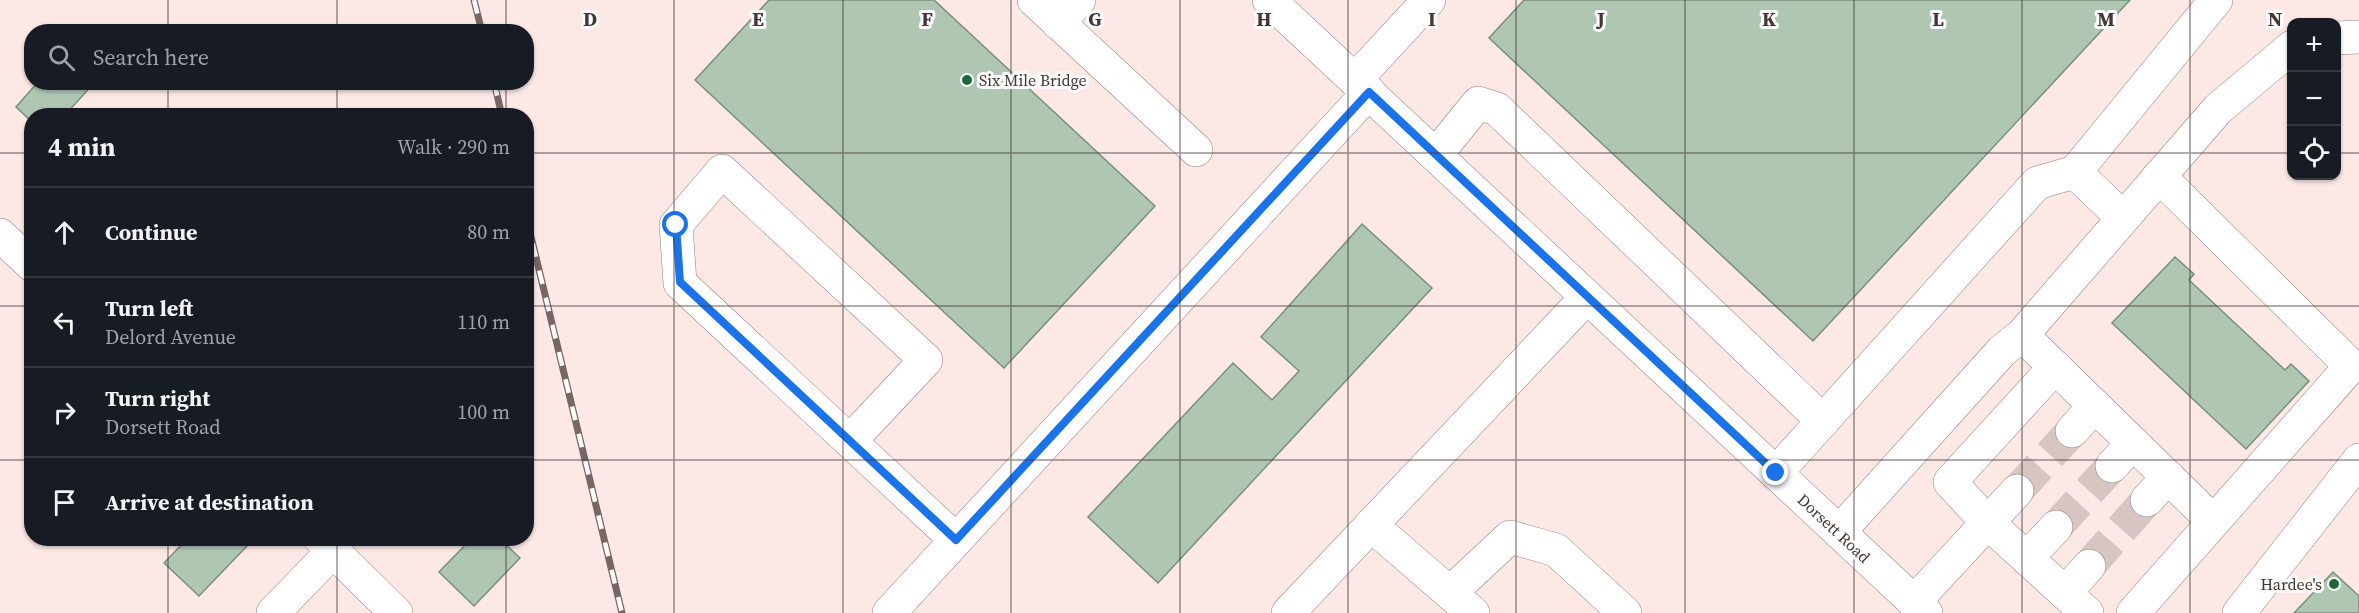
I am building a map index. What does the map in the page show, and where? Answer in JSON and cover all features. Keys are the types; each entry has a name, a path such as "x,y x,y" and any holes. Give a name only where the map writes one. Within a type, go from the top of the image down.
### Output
{"street":[{"path":"1034,0 1069,11 1196,150"},
{"name":"Dorsett Road","path":"1269,0 1920,607"},
{"path":"890,613 1362,86 1429,0"},
{"path":"1776,473 2037,183 2075,172 2216,0"},
{"path":"2341,38 2359,36"},
{"path":"1839,532 2002,351 2022,334 2218,109 2287,51"},
{"path":"1436,155 1478,104 1497,109 1823,421"},
{"path":"850,441 926,360 722,171 676,225 680,282 850,441 956,540"},
{"path":"2075,172 2122,217"},
{"path":"2133,613 2351,366 2159,176"},
{"path":"0,235 24,258"},
{"path":"1295,611 1371,525 1587,297"},
{"path":"2022,334 2095,406 2123,455 2158,488 2213,521"},
{"path":"2055,368 1950,482 1987,522 2076,603 2089,566"},
{"path":"2072,431 2095,406"},
{"path":"2240,613 2359,460"},
{"path":"1920,607 1987,522 2017,491"},
{"path":"1371,525 1462,603 1510,537 1556,550 1625,613"},
{"path":"2027,558 2056,527"},
{"path":"273,613 325,546"},
{"path":"327,546 396,613"}],"building":[{"path":"769,0 934,0 1155,206 1004,368 695,80"},
{"path":"1524,0 2130,0 1813,341 1489,38"},
{"path":"31,90 88,90 71,108 24,108 24,114 16,107"},
{"path":"1362,224 1432,288 1158,583 1088,517 1233,363 1272,400 1299,371 1261,337"},
{"path":"2175,257 2194,274 2189,280 2285,370 2291,364 2309,381 2246,449 2112,323"},
{"path":"180,546 247,546 199,596 164,563"},
{"path":"464,546 507,546 520,558 474,606 439,572"},
{"name":"Hardee's","path":"2333,572 2359,596 2359,613 2294,613"}],"tunnel":[{"path":"2017,491 2072,431"},
{"path":"2056,527 2112,466"},
{"path":"2089,566 2147,500"}],"railway":[{"path":"474,0 480,24"},
{"path":"496,90 500,108"},
{"path":"534,249 622,613"}],"place":[{"name":"Six Mile Bridge","path":"967,80"},
{"name":"Hardee's","path":"2334,584"}],"route":[{"path":"676,225 680,282 956,540 1369,92 1776,473"}]}
